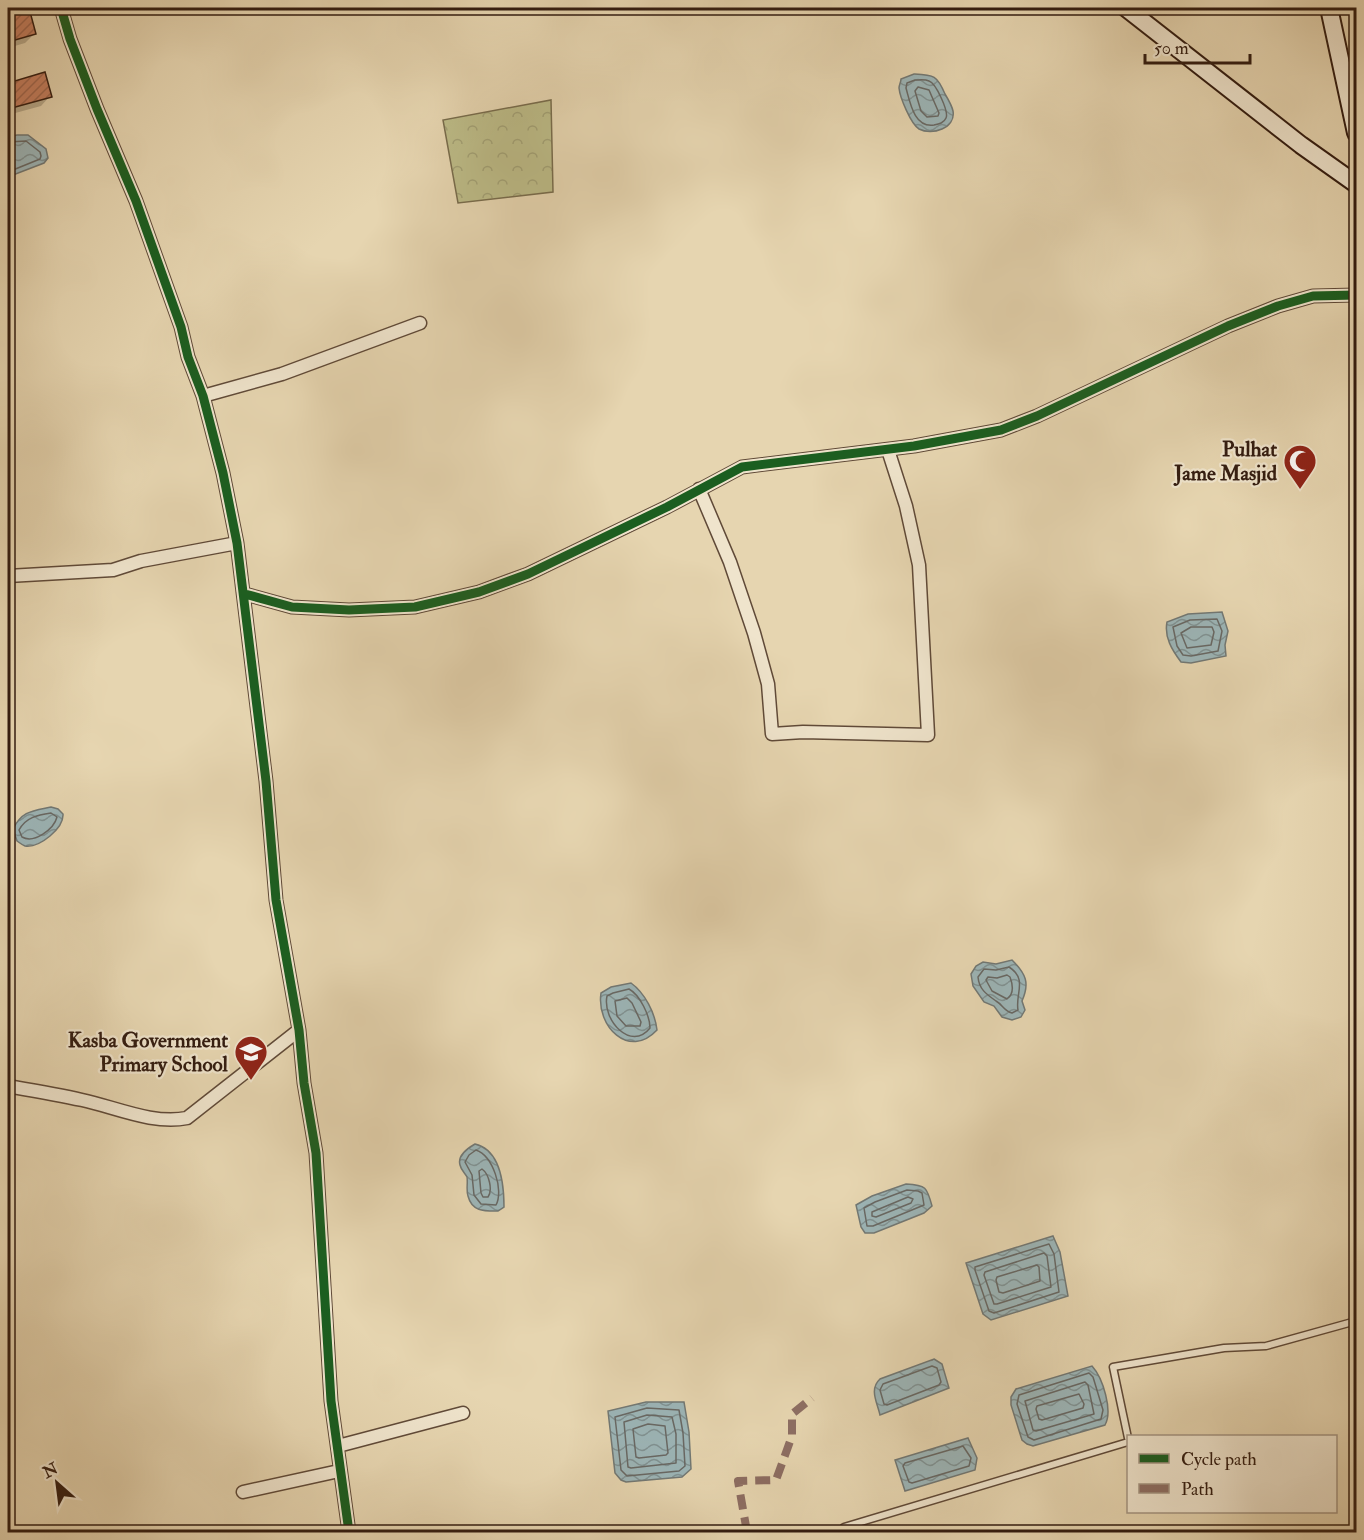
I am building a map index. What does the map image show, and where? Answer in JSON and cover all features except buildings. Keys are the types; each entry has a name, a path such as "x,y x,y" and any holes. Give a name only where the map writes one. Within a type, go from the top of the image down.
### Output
{"main road":[{"path":"1126,8 1301,145 1356,184"},
{"path":"1329,8 1356,134"}],"street":[{"path":"61,8 70,39 97,109 136,201 203,396 223,473 237,543 266,781 276,900 299,1030 304,1083 316,1153 327,1357 339,1471 349,1533"},
{"path":"245,594 291,607 349,610 415,607 479,592 528,574 667,507 742,467 888,450 1001,429 1036,416 1228,326 1278,306 1313,296 1356,295"},
{"path":"203,396 282,374 420,323"},
{"path":"699,489 730,562 757,643 768,684 772,735 803,732 928,735 919,565 906,507 888,450"},
{"path":"8,576 113,570 141,561 237,543"},
{"path":"8,1084 13,1087 174,1121 187,1118 299,1030"},
{"path":"338,1446 463,1413"},
{"path":"243,1492 339,1471"}],"lane":[{"path":"1127,1435 1113,1366 1224,1348 1266,1346 1356,1321"},
{"path":"845,1533 844,1527 1127,1440"}],"green space":[{"path":"551,100 553,192 458,203 443,120"}],"water":[{"path":"914,74 934,77 940,83 953,111 951,122 942,129 924,131 916,126 909,116 899,87 901,79"},
{"path":"28,135 46,149 48,158 44,163 8,177 8,137"},
{"path":"1222,612 1228,631 1225,645 1226,656 1191,663 1181,662 1170,643 1166,628 1167,622 1188,614"},
{"path":"51,807 63,814 60,825 50,836 31,846 25,846 17,841 13,829 24,815"},
{"path":"1012,960 1023,974 1026,989 1022,1001 1025,1010 1021,1017 1012,1020 1002,1017 994,1006 984,1002 973,986 971,974 976,966 983,962 996,964"},
{"path":"631,983 641,992 648,1004 657,1030 636,1042 617,1035 609,1027 601,1005 601,993 611,987"},
{"path":"475,1144 484,1147 490,1153 499,1169 504,1207 498,1211 476,1208 468,1196 467,1177 459,1161 464,1152"},
{"path":"906,1184 925,1188 932,1206 924,1213 874,1233 865,1233 861,1227 856,1205 872,1196"},
{"path":"1053,1236 1060,1252 1068,1296 991,1320 983,1314 966,1263"},
{"path":"934,1359 942,1364 949,1388 880,1415 874,1391 880,1379"},
{"path":"1092,1366 1100,1378 1106,1395 1108,1412 1105,1425 1033,1446 1022,1440 1011,1405 1011,1397 1016,1389"},
{"path":"646,1402 684,1402 689,1432 691,1469 682,1477 626,1482 615,1473 608,1411"},
{"path":"968,1438 977,1458 975,1470 905,1491 895,1460"}],"marked path":[{"path":"747,1532 738,1481 776,1480 792,1436 792,1414 812,1398"}],"cycle path":[{"path":"61,8 70,39 136,201 181,327 188,357 203,396 223,473 237,543 266,781 276,900 299,1030 304,1083 316,1153 331,1401 349,1532"},
{"path":"245,594 292,607 349,610 415,607 479,592 528,574 667,507 742,467 914,446 1001,430 1037,416 1228,326 1278,306 1313,296 1356,295"}],"place":[{"name":"Pulhat Jame Masjid","path":"1300,490"},
{"name":"Kasba Government Primary School","path":"251,1081"}]}
